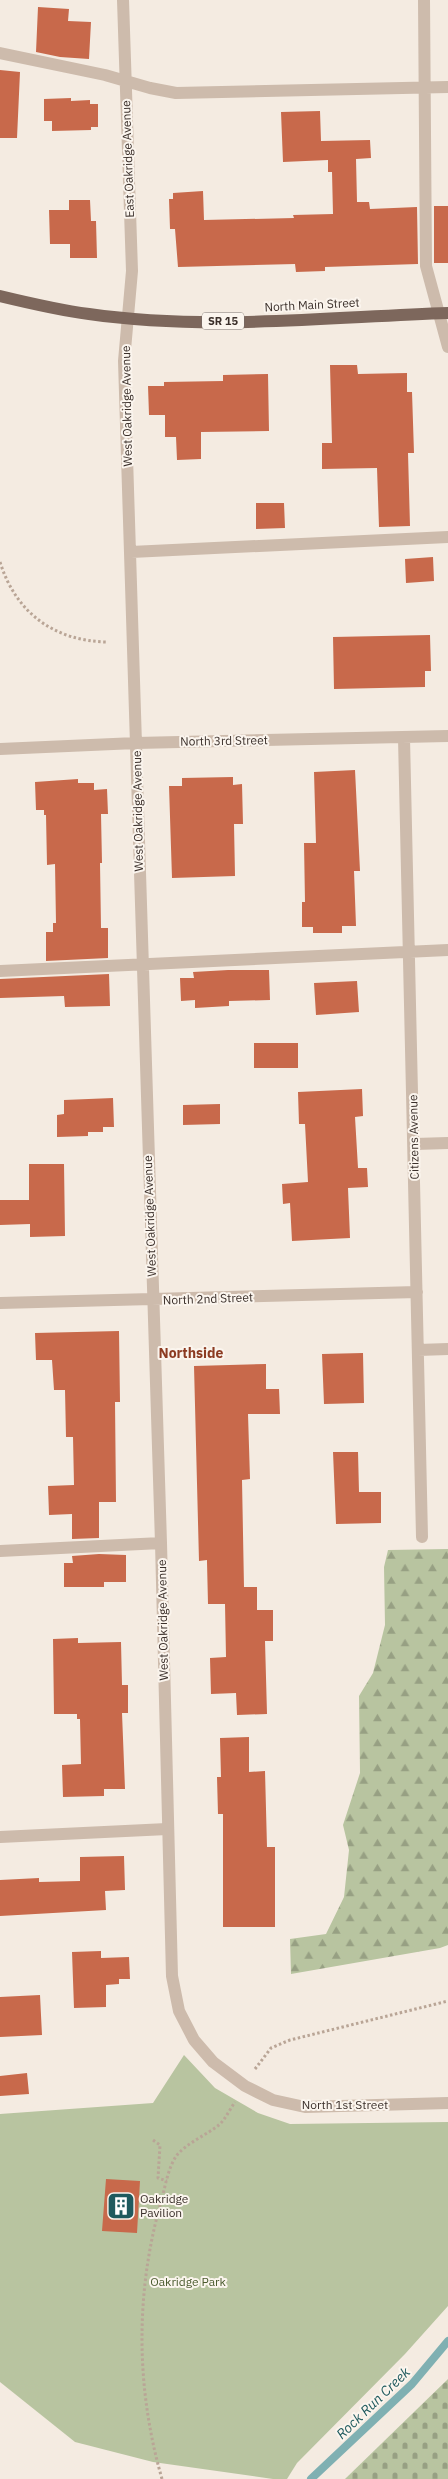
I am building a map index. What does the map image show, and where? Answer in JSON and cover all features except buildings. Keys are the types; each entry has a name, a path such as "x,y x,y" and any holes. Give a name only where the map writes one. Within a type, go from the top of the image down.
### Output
{"main road":[{"name":"North Main Street","path":"0,296 89,314 129,318 254,321 443,313"}],"street":[{"name":"East Oakridge Avenue","path":"123,0 132,272 129,318"},
{"path":"424,0 426,266 443,313 448,347"},
{"path":"0,53 100,74 176,93 448,87"},
{"name":"West Oakridge Avenue","path":"129,318 124,361 161,1543 172,1976 179,2011 194,2040 213,2062 245,2086"},
{"path":"130,552 448,537"},
{"name":"North 3rd Street","path":"0,749 136,743 448,736"},
{"name":"Citizens Avenue","path":"404,738 415,1144 422,1537"},
{"path":"0,972 448,950"},
{"path":"415,1144 448,1142"},
{"name":"North 2nd Street","path":"0,1303 417,1292"},
{"path":"418,1350 448,1349"},
{"path":"0,1551 161,1543"},
{"path":"0,1837 167,1829"},
{"name":"North 1st Street","path":"245,2086 273,2100 304,2107 448,2102"}],"path":[{"path":"0,562 14,595 47,626 66,637 88,642 107,642"},
{"path":"162,2479 147,2417 142,2371 142,2319 147,2270 156,2218 176,2156 221,2123 258,2064 271,2048 290,2040 448,2002"},
{"path":"153,2140 160,2144 158,2178 167,2181"}],"green space":[{"path":"448,1549 448,1945 291,1974 290,1939 326,1934 344,1897 349,1850 343,1825 360,1773 359,1696 373,1673 385,1625 384,1567 388,1550"},
{"name":"Oakridge Park","path":"184,2055 215,2088 258,2113 290,2124 448,2122 448,2306 405,2354 297,2463 287,2479 273,2479 153,2462 75,2442 0,2382 0,2114 153,2103"},
{"path":"448,2379 448,2479 345,2479"}],"waterway":[{"name":"Rock Run Creek","path":"311,2479 412,2384 448,2341"}],"place":[{"name":"Oakridge Pavilion","path":"121,2206"}],"district":[{"name":"Northside","path":"191,1353"}]}
